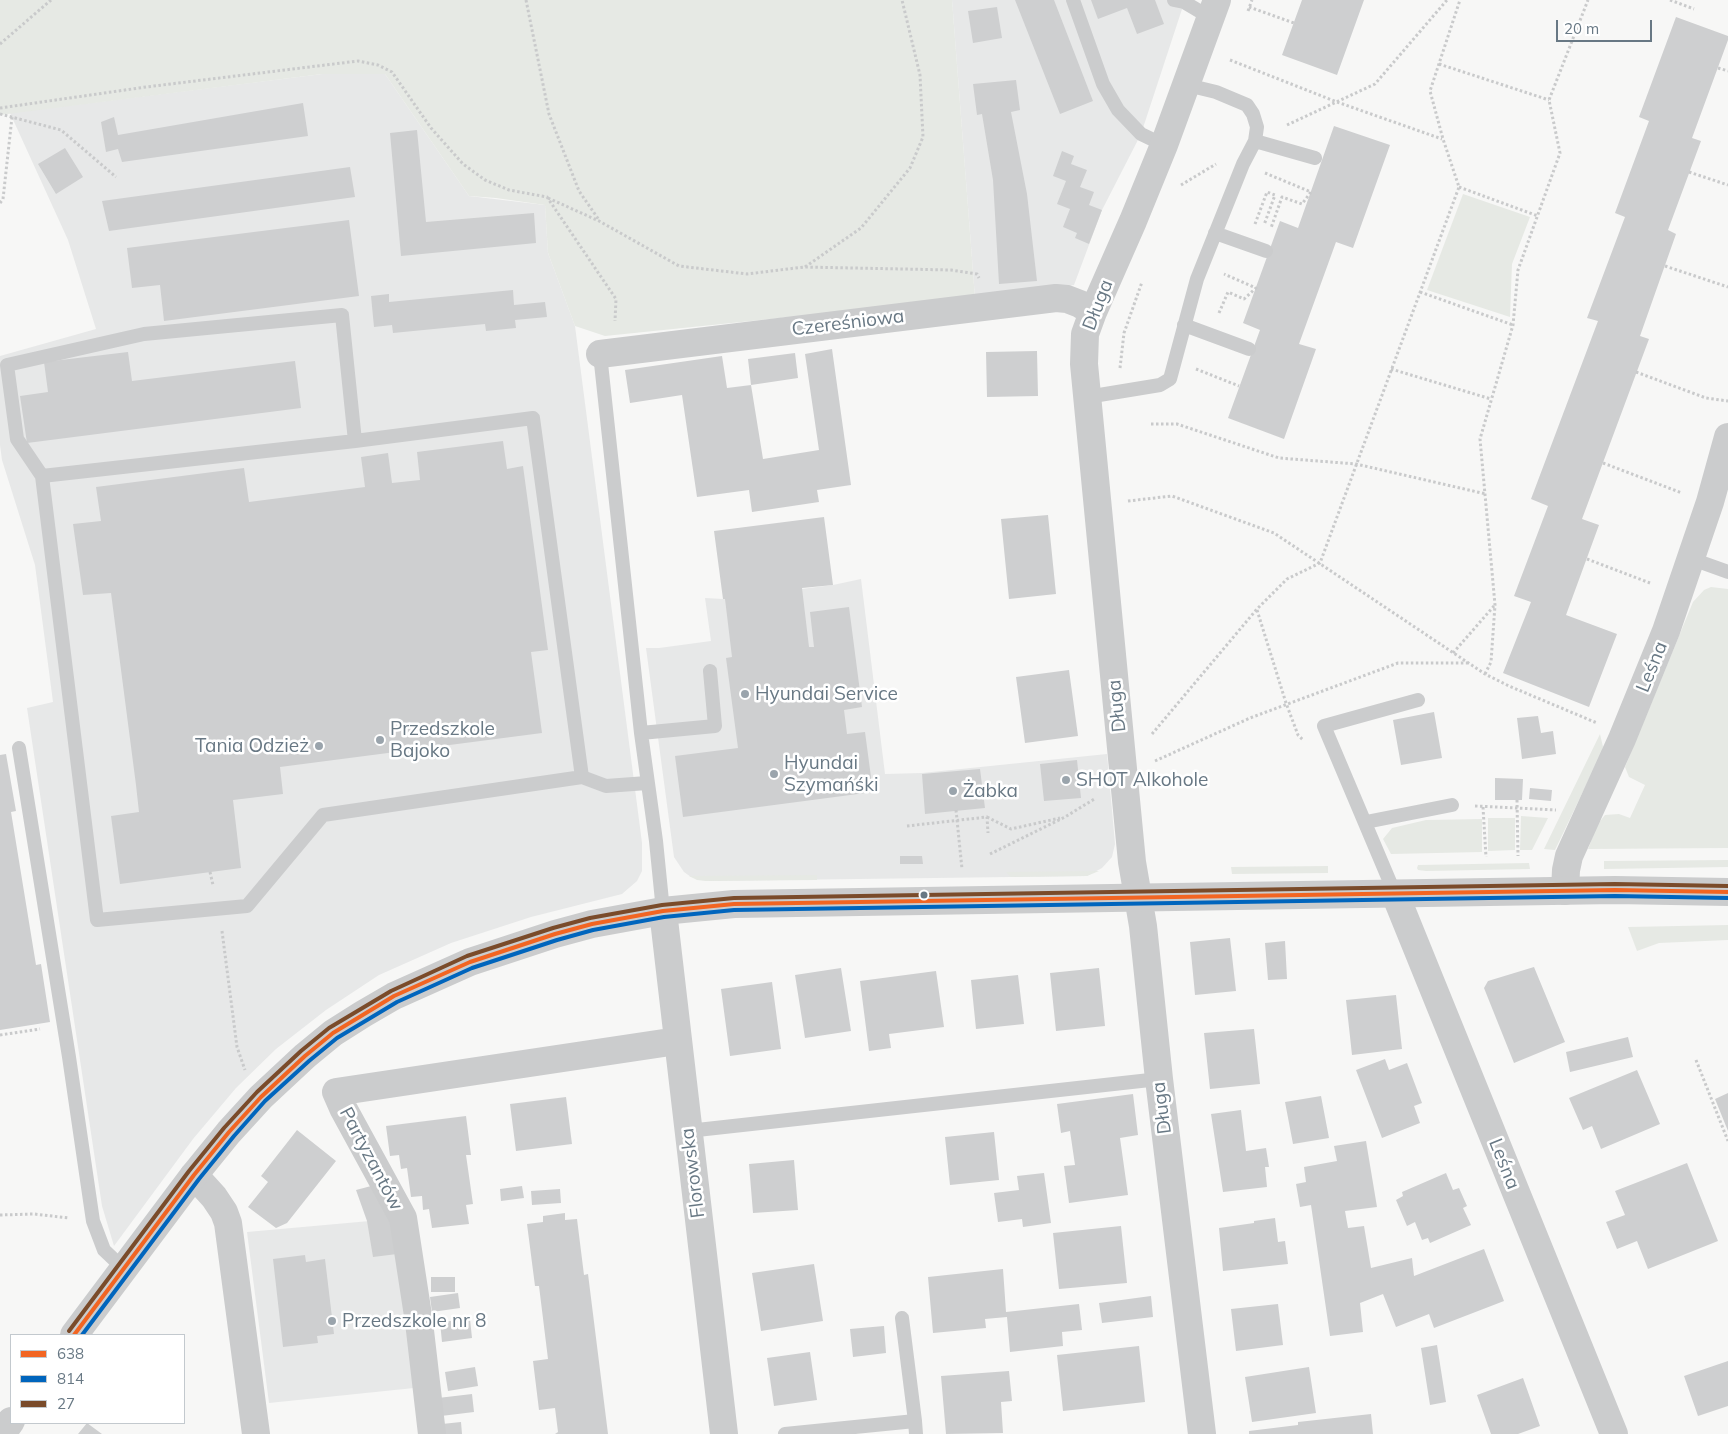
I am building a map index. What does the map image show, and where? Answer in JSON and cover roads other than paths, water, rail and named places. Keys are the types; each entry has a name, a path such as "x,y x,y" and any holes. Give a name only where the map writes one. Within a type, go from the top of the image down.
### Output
{"street":[{"name":"Długa","path":"1202,1434 1138,897 1132,862 1084,364 1085,334 1093,312 1164,145 1214,9"},
{"name":"Czereśniowa","path":"607,353 996,305 1062,299 1080,304 1093,312"},
{"name":"Leśna","path":"1565,891 1569,856 1622,739 1666,631 1692,559 1728,437"},
{"path":"75,1334 194,1175 229,1132 261,1097 333,1033 394,996 470,962 592,924 700,906 784,902 912,902 1565,891 1728,892"},
{"name":"Leśna","path":"1395,894 1614,1434"},
{"name":"Florowska","path":"662,911 724,1434"},
{"name":"Partyzantów","path":"432,1434 419,1322 403,1218 342,1108 336,1092 677,1041"},
{"path":"194,1175 214,1197 224,1212 228,1223 256,1434"},
{"path":"2,1434 10,1422"}],"lane":[{"path":"1073,0 1103,84 1118,110 1141,134 1164,145"},
{"path":"1174,0 1214,9"},
{"path":"1087,397 1160,385 1170,379 1196,278 1255,141 1256,127 1253,114 1247,105 1216,92 1187,85"},
{"path":"1255,141 1315,158"},
{"path":"1215,233 1266,251"},
{"path":"355,441 342,315 144,334 7,365 16,439 42,476 97,920 247,906 323,815 582,777 606,786 648,783"},
{"path":"1184,325 1249,349"},
{"path":"607,353 641,733 656,841 662,911"},
{"path":"42,476 355,441 533,418 582,777"},
{"path":"1692,559 1728,572"},
{"path":"641,733 715,726 710,671"},
{"path":"1395,894 1324,726 1418,700"},
{"path":"19,748 93,1221 104,1250 124,1269"},
{"path":"1366,822 1452,805"},
{"path":"688,1131 1159,1079"},
{"path":"785,1434 915,1427 902,1318"}],"place":[{"name":"Hyundai Service","path":"745,694"},
{"name":"Przedszkole Bajoko","path":"380,740"},
{"name":"Tania Odzież","path":"319,746"},
{"name":"Hyundai Szymańśki","path":"774,774"},
{"name":"SHOT Alkohole","path":"1066,780"},
{"name":"Żabka","path":"953,791"},
{"name":"Przedszkole nr 8","path":"332,1321"}]}
